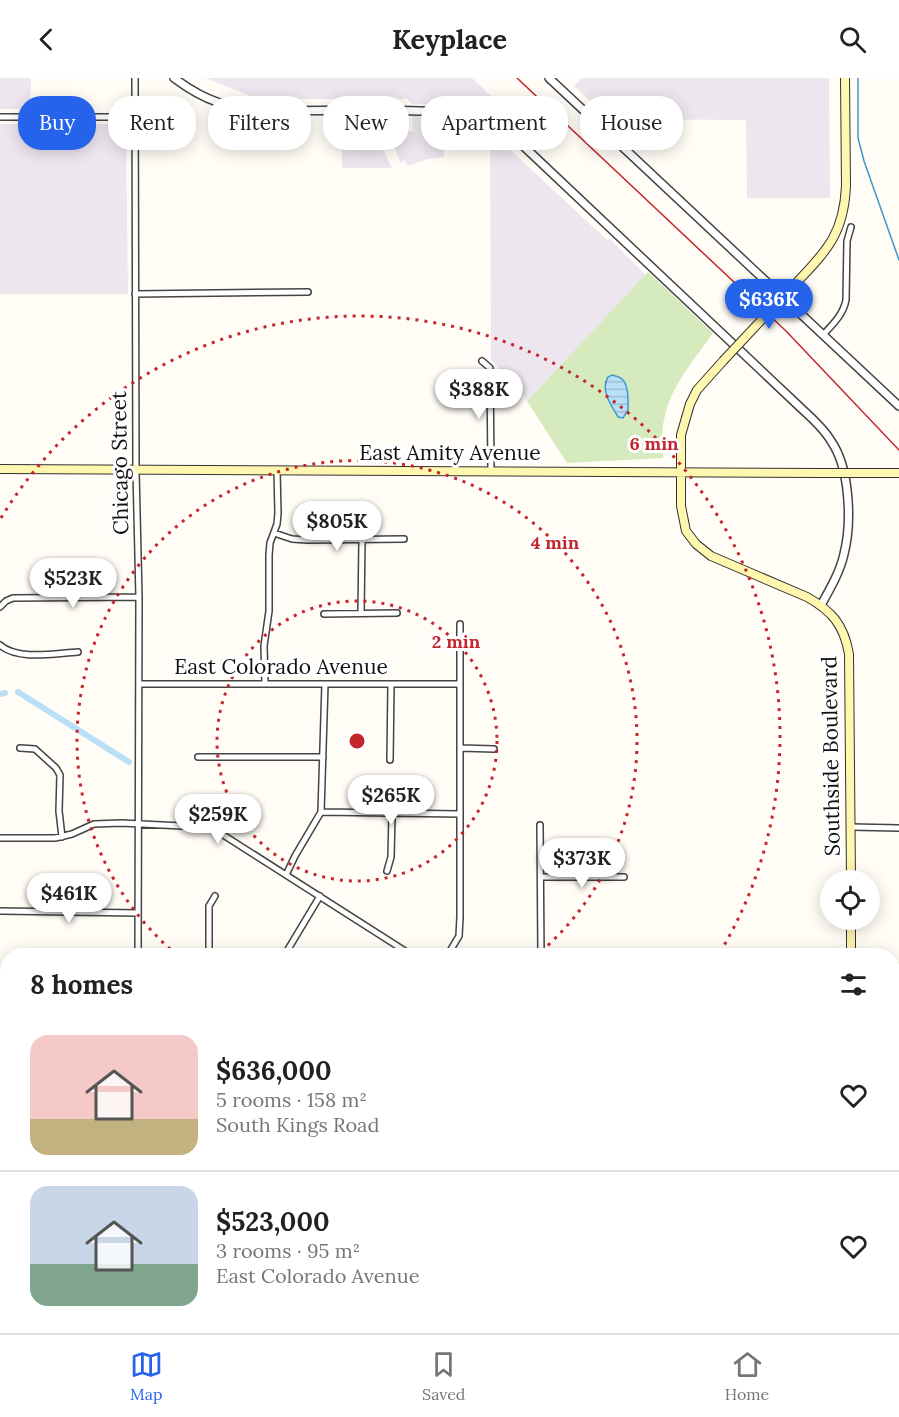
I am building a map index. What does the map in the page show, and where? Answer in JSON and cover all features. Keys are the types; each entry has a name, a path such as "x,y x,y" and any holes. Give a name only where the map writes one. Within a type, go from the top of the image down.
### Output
{"main road":[{"path":"821,605 711,556 696,544 686,531 681,506 681,435 690,404 697,390 819,259 837,232 842,216 846,186 845,78"},
{"name":"East Amity Avenue","path":"0,469 899,473"},
{"name":"Southside Boulevard","path":"821,605 841,628 846,638 849,654 851,870"},
{"path":"851,930 851,948"}],"street":[{"name":"Chicago Street","path":"135,78 135,96"},
{"path":"174,78 208,100 246,110 464,112 487,119 512,135 803,410 832,441 840,456 846,478 847,536 839,570 821,605"},
{"path":"549,78 899,406"},
{"path":"0,117 108,117"},
{"name":"Chicago Street","path":"135,150 136,471 139,597 138,948"},
{"path":"823,336 844,309 847,241 851,227"},
{"path":"135,294 308,292"},
{"path":"482,361 490,368 490,471"},
{"path":"264,684 264,646 269,611 269,555 278,513 277,471"},
{"path":"274,534 308,540 404,539"},
{"path":"361,613 362,540"},
{"path":"0,607 13,598 139,597"},
{"path":"324,614 397,613"},
{"path":"452,948 459,936 460,624"},
{"path":"0,645 13,653 33,655 78,652"},
{"name":"East Colorado Avenue","path":"139,684 459,684"},
{"path":"286,875 321,812 325,684"},
{"path":"390,760 391,684"},
{"path":"20,748 35,749 56,768 60,775 59,811 62,837"},
{"path":"460,748 494,749"},
{"path":"198,757 323,757"},
{"path":"321,812 460,814"},
{"path":"387,871 391,857 392,814"},
{"path":"0,838 62,837 94,824 203,827 218,831 401,948"},
{"path":"540,825 541,948"},
{"path":"851,827 899,828"},
{"path":"541,877 624,877"},
{"path":"209,948 209,906 215,896"},
{"path":"289,948 320,896"},
{"path":"0,911 138,913"}],"shaded area":[{"path":"0,78 31,78 30,96 18,96 18,109 0,109"},
{"path":"206,78 472,78 491,96 421,96 421,104 412,104 409,96 323,96 323,99 311,99 311,96 251,96"},
{"path":"582,78 829,78 830,198 747,198 746,120 683,120 683,96 585,96 574,86"},
{"path":"412,114 421,114 421,150 444,150 444,157 427,159 408,166 405,160 400,163 396,150 409,150 409,131 413,131"},
{"path":"0,124 18,124 18,150 96,150 96,124 108,124 108,150 126,150 128,294 0,294"},
{"path":"342,150 383,150 392,168 342,168"},
{"path":"490,150 510,150 607,240 610,239 646,275 527,401 511,378 491,360"}],"green space":[{"path":"648,272 713,333 677,385 667,408 662,434 663,458 567,463 527,401"}],"water":[{"path":"612,375 622,379 627,389 628,410 623,418 618,417 606,392 606,382"}],"waterway":[{"path":"858,78 858,138 899,260"},
{"path":"18,692 129,762"},
{"path":"0,694 5,693"}],"railway":[{"path":"517,78 786,331 899,450"}]}
